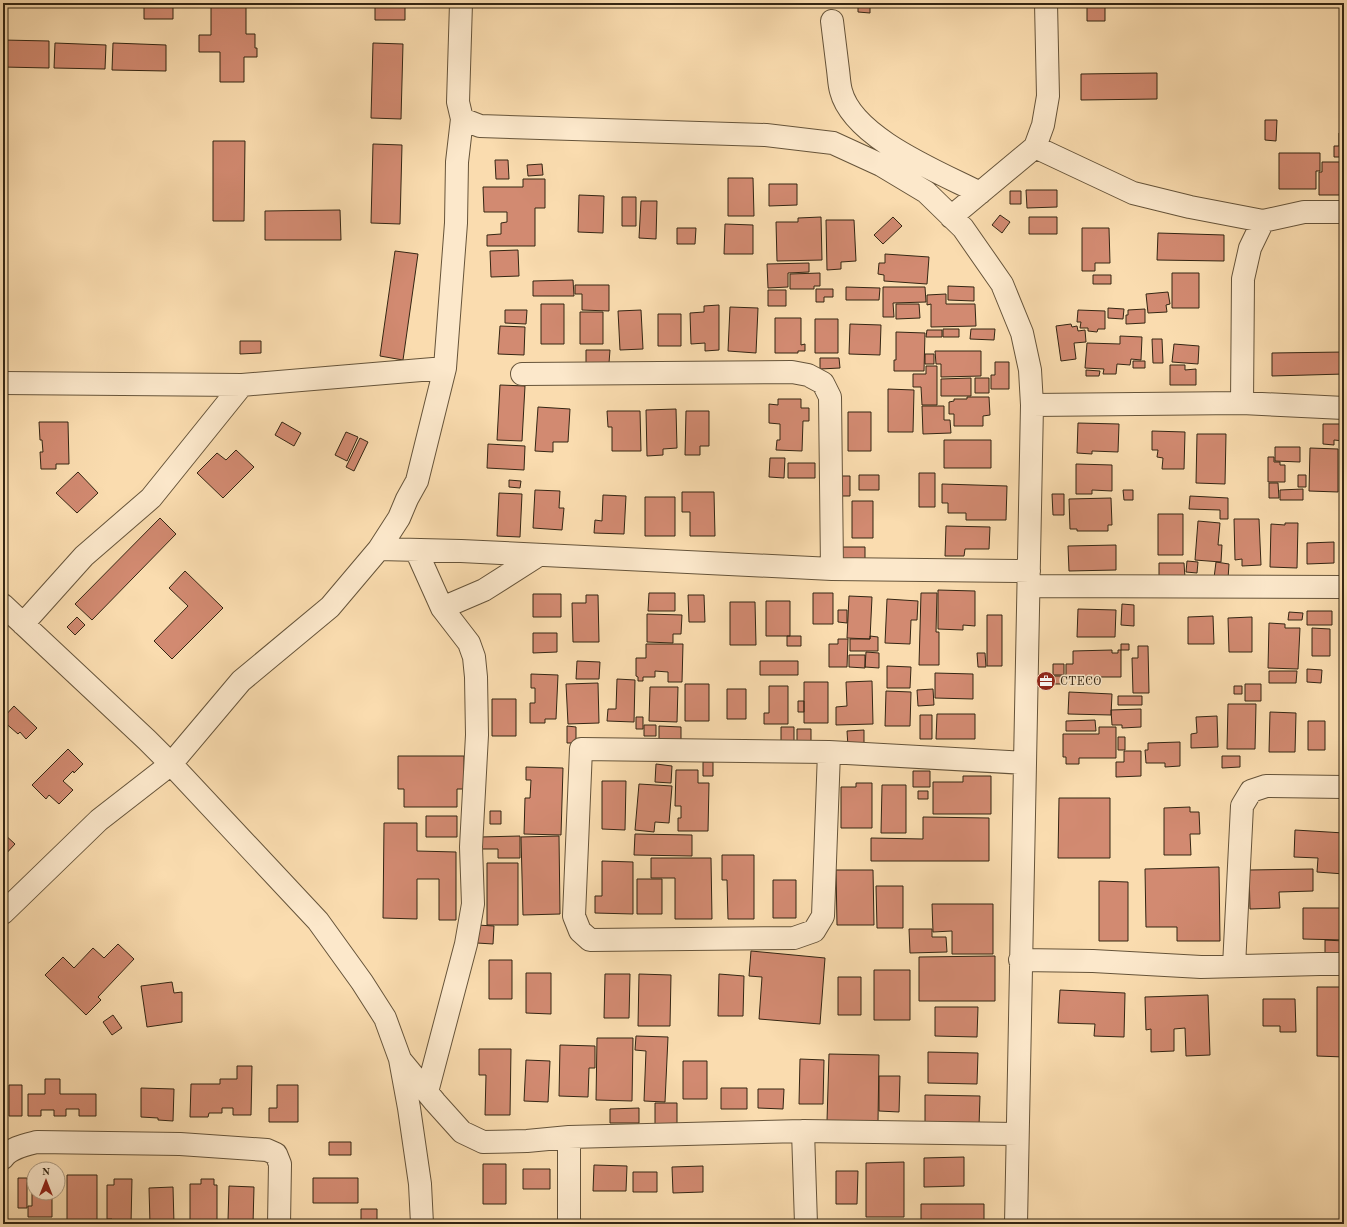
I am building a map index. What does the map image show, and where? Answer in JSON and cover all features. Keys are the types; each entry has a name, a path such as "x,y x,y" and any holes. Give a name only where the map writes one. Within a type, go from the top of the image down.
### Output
{"street":[{"path":"3,913 99,820 171,764 241,681 330,607 379,549 399,518 417,481 445,368 456,223 457,162 462,118 458,102 461,3"},
{"path":"951,217 1035,147 1043,124 1048,96 1046,3"},
{"path":"832,21 841,92 852,113 861,124 880,140 980,193"},
{"path":"462,118 480,126 766,135 833,143 881,165 926,192 963,228 1002,284 1022,333 1030,370 1032,405 1016,1224"},
{"path":"1035,147 1133,193 1190,207 1263,221 1304,212 1344,212"},
{"path":"1242,403 1243,279 1250,248 1263,221"},
{"path":"3,383 242,385 445,368"},
{"path":"522,374 792,372 808,375 823,383 830,397 832,569"},
{"path":"23,624 84,556 151,498 242,385"},
{"path":"1032,405 1242,403 1344,408"},
{"path":"379,549 461,551 1029,578 1344,587"},
{"path":"416,550 442,608 469,643 474,657 476,678 477,735 471,847 472,904 466,944 427,1092"},
{"path":"442,608 484,590 539,555"},
{"path":"3,605 171,764 318,921 362,982 386,1018 400,1059 419,1176 422,1224"},
{"path":"829,752 823,916 814,931 794,938 590,940 580,931 574,916 581,749 829,752 1025,763"},
{"path":"1234,966 1242,806 1250,791 1266,786 1344,787"},
{"path":"1020,960 1093,961 1201,967 1344,964"},
{"path":"400,1059 462,1132 483,1142 527,1141 569,1137 803,1131 1017,1134"},
{"path":"803,1131 806,1224"},
{"path":"568,1224 569,1137"},
{"path":"3,1158 18,1147 37,1142 180,1144 267,1150 276,1154 280,1164 279,1224"}],"building":[{"path":"144,3 173,3 173,19 144,19"},
{"path":"211,3 246,3 246,34 255,34 255,48 257,48 257,57 244,57 244,82 220,82 220,52 199,52 199,35 211,35"},
{"path":"375,3 405,3 405,20 375,20"},
{"path":"858,3 870,3 870,13 858,12"},
{"path":"1087,3 1105,3 1105,21 1087,21"},
{"path":"3,40 49,41 49,68 3,67"},
{"path":"55,43 106,45 105,69 54,68"},
{"path":"113,43 166,45 166,71 112,70"},
{"path":"373,43 403,44 401,119 371,118"},
{"path":"1157,73 1157,99 1081,100 1081,74"},
{"path":"1265,120 1277,120 1276,141 1265,140"},
{"path":"1339,133 1344,133 1344,157 1334,157 1334,146 1339,146"},
{"path":"213,141 245,141 244,221 213,221"},
{"path":"373,144 402,145 400,224 371,223"},
{"path":"1279,153 1320,153 1320,171 1316,171 1316,189 1279,189"},
{"path":"495,160 508,160 509,179 496,179"},
{"path":"1322,162 1344,162 1344,195 1319,195 1319,172 1322,172"},
{"path":"542,164 543,175 528,176 527,165"},
{"path":"728,178 753,178 754,216 728,216"},
{"path":"523,179 545,179 545,208 535,208 535,246 487,246 487,235 501,234 501,223 507,222 507,212 484,212 483,187 523,187"},
{"path":"769,184 797,184 797,205 769,206"},
{"path":"1026,190 1057,190 1057,207 1027,208"},
{"path":"1010,191 1021,191 1021,204 1010,204"},
{"path":"579,195 604,196 603,233 578,232"},
{"path":"622,197 636,197 636,226 622,226"},
{"path":"641,201 657,201 656,239 639,238"},
{"path":"340,210 341,240 265,240 265,211"},
{"path":"1000,215 1010,222 1002,233 992,225"},
{"path":"821,217 822,260 777,261 776,222 798,222 798,218"},
{"path":"893,217 902,226 883,244 874,235"},
{"path":"1029,217 1057,217 1057,234 1029,234"},
{"path":"826,220 854,220 856,261 841,262 841,269 827,270"},
{"path":"725,224 753,225 753,254 724,254"},
{"path":"677,228 696,228 695,244 677,244"},
{"path":"1082,228 1109,228 1110,263 1095,263 1095,271 1082,271"},
{"path":"1158,233 1224,235 1224,261 1157,260"},
{"path":"518,250 519,276 491,277 490,251"},
{"path":"395,251 418,254 403,360 380,356"},
{"path":"885,254 929,257 927,284 884,281 884,275 878,274 879,263 885,263"},
{"path":"809,263 809,272 788,273 788,287 768,288 767,264"},
{"path":"820,273 820,286 814,286 814,289 790,289 790,274"},
{"path":"1172,273 1199,273 1199,308 1172,308"},
{"path":"1093,275 1111,275 1111,284 1093,284"},
{"path":"573,280 574,296 533,296 533,281"},
{"path":"575,285 609,285 609,311 582,310 582,294 575,294"},
{"path":"948,286 974,287 974,301 948,300"},
{"path":"846,287 880,288 879,300 846,300"},
{"path":"883,287 925,287 926,302 893,303 894,317 883,317"},
{"path":"816,289 833,289 833,297 824,297 824,302 816,302"},
{"path":"768,290 786,290 786,306 768,306"},
{"path":"1168,292 1170,304 1166,305 1167,312 1148,313 1146,294"},
{"path":"946,294 946,304 975,304 976,326 931,327 931,304 927,305 927,295"},
{"path":"541,304 564,304 564,344 541,344"},
{"path":"896,304 919,304 920,318 896,319"},
{"path":"719,305 719,350 705,351 705,343 691,344 690,313 704,312 704,306"},
{"path":"730,307 758,308 756,353 728,351"},
{"path":"1108,308 1124,309 1123,319 1108,318"},
{"path":"1145,309 1145,323 1126,324 1126,315 1128,315 1128,310"},
{"path":"505,310 527,310 526,324 505,323"},
{"path":"641,310 643,349 620,350 618,311"},
{"path":"1078,310 1105,311 1105,329 1098,329 1097,332 1088,331 1088,328 1080,328 1081,322 1077,322"},
{"path":"580,312 603,312 603,344 580,344"},
{"path":"658,314 681,314 681,346 658,346"},
{"path":"775,318 801,318 801,345 805,344 805,351 798,351 798,353 775,353"},
{"path":"815,319 838,319 838,353 815,353"},
{"path":"850,324 881,325 880,355 849,354"},
{"path":"1071,324 1072,327 1077,326 1078,331 1085,330 1086,342 1074,343 1076,359 1061,361 1056,326"},
{"path":"500,326 525,327 524,355 498,354"},
{"path":"943,329 959,329 959,337 943,337"},
{"path":"971,329 995,329 994,340 970,339"},
{"path":"927,330 942,330 942,337 926,337"},
{"path":"896,332 925,333 924,371 894,371 894,360 896,360"},
{"path":"1120,336 1142,337 1141,360 1131,359 1130,365 1117,364 1116,374 1103,374 1104,369 1085,368 1087,343 1120,344"},
{"path":"1152,339 1162,339 1163,363 1153,363"},
{"path":"240,341 261,341 261,353 240,354"},
{"path":"1174,344 1199,346 1198,364 1172,362"},
{"path":"586,350 610,350 609,363 586,363"},
{"path":"935,351 981,351 981,376 941,377 941,364 936,364"},
{"path":"1344,352 1344,374 1272,376 1272,353"},
{"path":"925,354 934,354 934,364 925,364"},
{"path":"820,358 839,358 840,368 820,369"},
{"path":"1133,361 1145,361 1145,368 1133,368"},
{"path":"995,362 1009,362 1009,389 991,389 991,375 995,375"},
{"path":"1170,365 1185,365 1185,370 1196,369 1196,385 1170,385"},
{"path":"926,366 937,366 937,405 922,405 921,387 913,387 913,374 926,374"},
{"path":"1086,370 1100,371 1099,376 1086,376"},
{"path":"971,378 971,396 941,396 941,379"},
{"path":"975,378 989,378 989,393 975,393"},
{"path":"500,385 525,386 522,441 497,440"},
{"path":"888,389 914,390 913,432 888,432"},
{"path":"967,397 989,397 990,415 983,416 983,426 954,426 954,414 949,414 949,402 954,401 954,399 967,399"},
{"path":"778,399 801,399 801,408 809,408 809,421 803,421 802,451 776,450 777,440 780,440 780,424 769,423 769,404 778,405"},
{"path":"922,406 944,406 944,420 950,420 951,433 923,434"},
{"path":"538,407 570,409 568,442 553,442 553,452 535,451"},
{"path":"676,409 677,448 663,449 663,455 647,456 646,410"},
{"path":"607,411 640,411 641,451 612,451 612,427 608,427"},
{"path":"686,411 709,411 709,446 700,446 700,455 685,455"},
{"path":"848,412 871,412 871,451 848,451"},
{"path":"39,422 68,422 69,464 56,464 56,469 41,469 40,452 43,452 42,440 40,440"},
{"path":"282,422 301,433 294,446 275,435"},
{"path":"1078,423 1119,424 1118,452 1092,451 1092,454 1077,453"},
{"path":"1323,424 1344,424 1344,441 1334,440 1334,445 1323,444"},
{"path":"1152,431 1185,432 1184,469 1162,469 1163,458 1157,457 1158,450 1152,450"},
{"path":"346,432 358,437 347,461 335,455"},
{"path":"1197,434 1226,434 1225,484 1196,483"},
{"path":"360,438 368,442 354,471 346,467"},
{"path":"944,440 991,440 991,468 944,468"},
{"path":"488,444 525,446 524,470 487,468"},
{"path":"1275,447 1300,447 1300,462 1275,461"},
{"path":"1310,448 1338,449 1338,492 1309,491"},
{"path":"236,450 254,467 223,498 197,473 217,453 226,460"},
{"path":"1268,457 1274,457 1274,462 1280,462 1280,465 1285,465 1285,482 1268,482"},
{"path":"770,458 785,458 784,478 769,477"},
{"path":"788,463 815,463 815,478 788,478"},
{"path":"1076,464 1112,465 1112,491 1092,490 1092,494 1076,494"},
{"path":"78,472 98,493 77,513 56,493"},
{"path":"919,473 935,473 935,507 919,507"},
{"path":"859,475 879,475 879,490 859,490"},
{"path":"1298,475 1306,475 1306,487 1298,487"},
{"path":"838,476 850,476 850,496 838,496"},
{"path":"509,480 521,481 520,488 509,487"},
{"path":"1269,483 1278,483 1279,498 1269,498"},
{"path":"942,484 1007,486 1006,520 966,520 966,513 948,513 948,503 942,503"},
{"path":"1303,489 1303,500 1280,500 1280,490"},
{"path":"535,490 560,491 559,508 564,508 562,530 533,528"},
{"path":"1123,490 1133,490 1133,500 1124,500"},
{"path":"682,492 714,492 715,536 690,536 690,512 682,512"},
{"path":"499,493 522,494 520,537 497,536"},
{"path":"1052,494 1064,494 1064,515 1053,515"},
{"path":"603,495 626,496 624,534 594,533 595,520 602,521"},
{"path":"1190,496 1228,498 1228,519 1220,519 1220,510 1189,509"},
{"path":"645,497 675,497 675,536 645,536"},
{"path":"1111,498 1112,525 1108,525 1108,531 1077,531 1077,529 1070,529 1069,499"},
{"path":"852,501 873,501 873,538 852,538"},
{"path":"1158,514 1183,514 1183,555 1158,555"},
{"path":"160,518 176,534 92,620 75,604"},
{"path":"1234,519 1259,519 1261,565 1242,566 1242,559 1235,560"},
{"path":"1198,521 1220,523 1218,545 1222,545 1221,562 1195,560"},
{"path":"1285,523 1298,523 1297,568 1270,567 1271,524 1285,525"},
{"path":"946,526 990,527 989,549 965,549 964,556 945,556"},
{"path":"1334,542 1334,563 1307,564 1307,543"},
{"path":"1116,545 1116,570 1069,571 1068,546"},
{"path":"840,547 865,547 865,564 839,564"},
{"path":"1187,561 1198,562 1197,573 1186,572"},
{"path":"1216,562 1229,564 1228,579 1214,578"},
{"path":"1159,563 1184,563 1185,578 1159,578"},
{"path":"185,571 223,608 172,659 154,641 188,606 169,588"},
{"path":"938,590 975,591 975,626 963,625 963,630 938,629"},
{"path":"649,593 675,593 675,611 648,611"},
{"path":"813,593 833,593 833,624 813,624"},
{"path":"921,593 937,593 936,632 939,632 939,665 919,665"},
{"path":"533,594 561,594 561,617 533,617"},
{"path":"586,595 598,595 599,642 573,642 572,603 586,603"},
{"path":"688,595 704,595 705,622 689,622"},
{"path":"849,596 872,597 870,639 847,638"},
{"path":"887,599 918,601 917,620 911,620 910,644 885,643"},
{"path":"766,601 790,601 790,636 766,636"},
{"path":"730,602 755,602 756,645 730,645"},
{"path":"1122,604 1134,605 1134,626 1121,625"},
{"path":"1078,609 1116,610 1115,637 1077,637"},
{"path":"838,610 847,610 847,623 838,622"},
{"path":"1307,611 1332,611 1332,625 1307,625"},
{"path":"1289,612 1303,613 1302,620 1288,620"},
{"path":"647,614 682,615 681,634 673,634 673,643 647,642"},
{"path":"987,615 1002,615 1002,666 987,666"},
{"path":"1213,616 1214,644 1188,644 1188,617"},
{"path":"77,617 85,625 75,635 67,627"},
{"path":"1252,617 1252,652 1229,652 1228,618"},
{"path":"1269,623 1285,624 1285,628 1300,628 1298,669 1268,668"},
{"path":"1312,628 1330,629 1330,656 1312,656"},
{"path":"533,633 557,633 557,652 533,653"},
{"path":"787,636 801,636 801,646 787,646"},
{"path":"870,636 878,637 878,651 850,651 850,639 870,639"},
{"path":"838,639 848,639 847,667 829,667 829,644 838,644"},
{"path":"646,644 683,644 682,682 668,682 668,672 655,671 655,677 643,677 643,681 638,681 638,677 636,676 636,658 646,658"},
{"path":"1121,644 1129,644 1129,650 1121,650"},
{"path":"1138,646 1148,646 1149,693 1133,693 1132,658 1138,658"},
{"path":"1112,650 1112,653 1118,653 1118,650 1121,650 1121,677 1101,677 1101,679 1073,680 1073,676 1066,676 1066,664 1073,664 1073,651"},
{"path":"866,652 879,653 879,668 865,667"},
{"path":"977,653 985,653 986,667 978,667"},
{"path":"849,655 865,655 865,668 849,667"},
{"path":"577,661 600,662 599,679 576,679"},
{"path":"760,661 798,661 798,675 760,675"},
{"path":"1053,664 1064,664 1064,675 1053,675"},
{"path":"887,666 911,667 910,688 887,688"},
{"path":"1307,669 1322,670 1321,683 1307,682"},
{"path":"1269,671 1297,671 1296,683 1269,683"},
{"path":"935,673 973,674 973,699 935,698"},
{"path":"531,674 558,675 556,719 545,719 545,723 530,723 530,703 535,703 535,688 531,688"},
{"path":"1051,676 1063,676 1063,684 1051,684"},
{"path":"617,679 635,680 634,722 607,721 608,709 616,709"},
{"path":"872,681 873,724 836,725 836,707 847,706 846,682"},
{"path":"804,682 828,682 828,723 804,723"},
{"path":"598,683 599,723 568,724 566,684"},
{"path":"685,684 709,684 709,721 685,721"},
{"path":"1245,684 1261,684 1261,701 1245,701"},
{"path":"769,686 788,686 788,724 764,724 764,713 769,713"},
{"path":"1234,686 1242,686 1242,694 1234,694"},
{"path":"650,687 678,687 677,722 649,721"},
{"path":"727,689 746,689 746,719 727,719"},
{"path":"933,689 934,705 918,706 917,690"},
{"path":"886,691 911,692 910,726 885,726"},
{"path":"1069,692 1112,694 1111,715 1068,714"},
{"path":"1118,696 1142,696 1142,705 1118,705"},
{"path":"492,699 516,699 516,736 492,736"},
{"path":"798,701 804,701 804,712 798,712"},
{"path":"1228,704 1256,704 1255,749 1227,749"},
{"path":"14,706 37,728 26,739 20,732 18,734 3,721 3,718"},
{"path":"1141,709 1141,727 1122,728 1122,725 1112,725 1111,710"},
{"path":"1270,712 1296,713 1295,752 1269,752"},
{"path":"937,714 975,714 975,739 936,739"},
{"path":"920,715 932,715 932,739 920,739"},
{"path":"1217,716 1218,747 1191,748 1191,734 1197,733 1196,717"},
{"path":"636,717 643,717 643,729 636,729"},
{"path":"1095,720 1096,731 1066,731 1066,721"},
{"path":"1308,721 1325,721 1325,750 1308,750"},
{"path":"644,725 656,725 656,736 644,736"},
{"path":"567,726 576,727 576,743 567,743"},
{"path":"659,726 681,727 681,740 659,739"},
{"path":"781,727 794,727 794,745 781,745"},
{"path":"1099,727 1116,727 1116,758 1079,758 1079,764 1066,764 1066,757 1063,757 1063,734 1099,734"},
{"path":"797,729 811,729 811,742 797,742"},
{"path":"864,730 864,747 848,747 847,731"},
{"path":"1118,737 1125,737 1125,750 1118,750"},
{"path":"1180,742 1180,766 1165,767 1165,763 1146,763 1145,750 1148,750 1148,743"},
{"path":"68,749 83,764 63,781 73,790 59,804 49,795 46,799 32,785"},
{"path":"1124,751 1141,751 1141,776 1116,777 1116,762 1124,762"},
{"path":"398,756 464,756 464,789 457,789 457,807 404,807 404,789 398,789"},
{"path":"1222,756 1240,756 1240,767 1222,768"},
{"path":"703,762 713,762 713,776 703,776"},
{"path":"656,764 672,766 671,783 655,782"},
{"path":"526,767 563,768 561,835 524,834 525,798 530,798 531,780 526,780"},
{"path":"676,770 698,770 698,783 709,783 708,831 678,831 678,818 681,818 681,806 675,806"},
{"path":"913,771 930,771 930,787 913,787"},
{"path":"963,776 991,776 991,814 933,814 933,782 963,782"},
{"path":"602,781 626,781 625,830 602,829"},
{"path":"856,783 872,783 872,828 841,828 841,787 856,787"},
{"path":"639,784 672,786 669,823 655,822 654,832 635,830"},
{"path":"882,785 906,785 906,833 881,833"},
{"path":"918,791 928,791 928,799 918,799"},
{"path":"1059,798 1110,798 1110,858 1058,858"},
{"path":"1190,807 1190,812 1199,812 1200,834 1190,834 1191,855 1164,855 1164,808"},
{"path":"490,811 501,811 501,824 490,824"},
{"path":"426,816 457,816 457,837 426,837"},
{"path":"923,817 989,818 989,861 871,861 871,838 923,839"},
{"path":"384,823 417,823 417,851 456,852 456,920 439,920 439,879 417,879 417,919 383,918"},
{"path":"1295,830 1344,833 1344,874 1317,872 1318,858 1294,857"},
{"path":"3,833 15,844 3,857"},
{"path":"635,834 692,835 692,856 634,855"},
{"path":"520,836 520,858 498,858 498,849 480,849 480,837"},
{"path":"559,836 560,914 523,915 521,837"},
{"path":"722,855 754,855 754,919 728,919 727,880 722,880"},
{"path":"651,858 711,858 712,919 675,919 675,878 651,878"},
{"path":"602,861 633,862 633,914 595,913 595,896 602,896"},
{"path":"487,863 518,863 518,925 487,925"},
{"path":"1219,867 1220,941 1177,941 1177,927 1146,927 1145,869"},
{"path":"1313,869 1313,891 1279,892 1280,908 1250,909 1249,870"},
{"path":"836,870 873,870 874,925 837,925"},
{"path":"637,879 662,879 662,914 637,914"},
{"path":"773,880 796,880 796,918 773,918"},
{"path":"1099,881 1128,882 1128,941 1099,941"},
{"path":"876,886 903,886 903,928 877,928"},
{"path":"932,904 993,904 993,954 952,954 952,931 933,932"},
{"path":"1303,908 1344,908 1344,940 1303,939"},
{"path":"477,925 494,926 493,944 477,943"},
{"path":"909,929 932,929 932,937 946,937 947,952 910,953"},
{"path":"1325,940 1344,941 1344,959 1325,958"},
{"path":"118,944 134,959 98,997 101,1000 86,1015 45,975 63,957 74,968 93,948 104,958"},
{"path":"751,951 825,958 820,1024 759,1019 762,977 749,976"},
{"path":"995,956 995,1001 919,1001 919,957"},
{"path":"489,960 512,960 512,999 489,999"},
{"path":"874,970 910,970 910,1020 874,1020"},
{"path":"526,973 551,973 551,1014 526,1013"},
{"path":"605,974 630,974 629,1018 604,1018"},
{"path":"639,974 671,975 670,1026 638,1026"},
{"path":"719,974 744,976 743,1016 718,1016"},
{"path":"838,977 861,977 861,1015 838,1015"},
{"path":"172,982 174,993 182,992 182,1022 147,1027 141,986"},
{"path":"1317,987 1344,987 1344,1057 1317,1056"},
{"path":"1060,990 1125,993 1124,1037 1094,1036 1095,1024 1058,1023"},
{"path":"1208,995 1210,1055 1186,1056 1185,1028 1174,1029 1174,1051 1151,1052 1151,1029 1146,1030 1145,997"},
{"path":"1263,999 1295,999 1296,1032 1280,1032 1280,1026 1263,1026"},
{"path":"935,1007 978,1007 977,1037 935,1036"},
{"path":"113,1015 122,1028 112,1035 103,1022"},
{"path":"636,1036 668,1037 665,1102 644,1101 646,1051 635,1050"},
{"path":"597,1038 633,1038 632,1101 596,1100"},
{"path":"560,1045 595,1046 595,1068 589,1068 588,1097 559,1096"},
{"path":"479,1049 511,1049 510,1115 485,1115 486,1075 479,1075"},
{"path":"928,1052 978,1053 977,1084 928,1083"},
{"path":"829,1054 879,1055 878,1122 827,1121"},
{"path":"800,1059 824,1060 823,1104 799,1104"},
{"path":"526,1060 550,1061 548,1102 524,1101"},
{"path":"683,1061 707,1061 707,1099 683,1099"},
{"path":"237,1066 252,1066 251,1115 233,1115 233,1108 222,1108 222,1113 209,1113 208,1117 190,1117 191,1084 220,1084 220,1079 237,1079"},
{"path":"879,1076 900,1076 899,1112 879,1111"},
{"path":"45,1079 60,1079 60,1094 96,1094 96,1116 79,1116 79,1109 66,1109 66,1116 54,1116 54,1110 41,1110 41,1116 28,1116 28,1094 45,1094"},
{"path":"9,1085 22,1085 22,1116 9,1116"},
{"path":"277,1085 298,1085 298,1122 269,1122 269,1108 277,1108"},
{"path":"141,1088 174,1089 173,1121 141,1117"},
{"path":"721,1088 747,1088 747,1109 721,1109"},
{"path":"758,1089 784,1089 783,1109 758,1108"},
{"path":"925,1095 980,1096 979,1126 925,1125"},
{"path":"655,1103 677,1103 677,1128 655,1128"},
{"path":"639,1108 639,1123 610,1123 610,1109"},
{"path":"329,1142 351,1142 351,1155 329,1155"},
{"path":"964,1157 964,1186 924,1187 924,1158"},
{"path":"904,1162 904,1217 866,1217 866,1163"},
{"path":"483,1164 506,1164 506,1204 483,1204"},
{"path":"594,1165 627,1166 626,1191 593,1191"},
{"path":"703,1166 703,1192 673,1193 672,1167"},
{"path":"523,1169 550,1169 550,1189 523,1189"},
{"path":"836,1171 858,1171 857,1204 836,1204"},
{"path":"633,1172 657,1172 657,1192 633,1192"},
{"path":"67,1175 97,1175 97,1220 67,1220"},
{"path":"18,1178 26,1178 27,1208 18,1208"},
{"path":"313,1178 358,1178 358,1203 313,1203"},
{"path":"114,1179 132,1179 131,1224 112,1224 112,1219 107,1219 107,1185 114,1185"},
{"path":"201,1179 214,1179 214,1185 217,1185 217,1224 190,1224 190,1184 201,1184"},
{"path":"229,1186 254,1187 253,1224 232,1224 232,1220 228,1220"},
{"path":"173,1187 174,1224 150,1224 149,1188"},
{"path":"32,1201 52,1201 52,1217 28,1217 28,1206 32,1206"},
{"path":"921,1204 984,1204 984,1224 921,1224"},
{"path":"361,1209 377,1209 377,1224 361,1224"}],"place":[{"name":"CTECO","path":"1046,681"}]}
